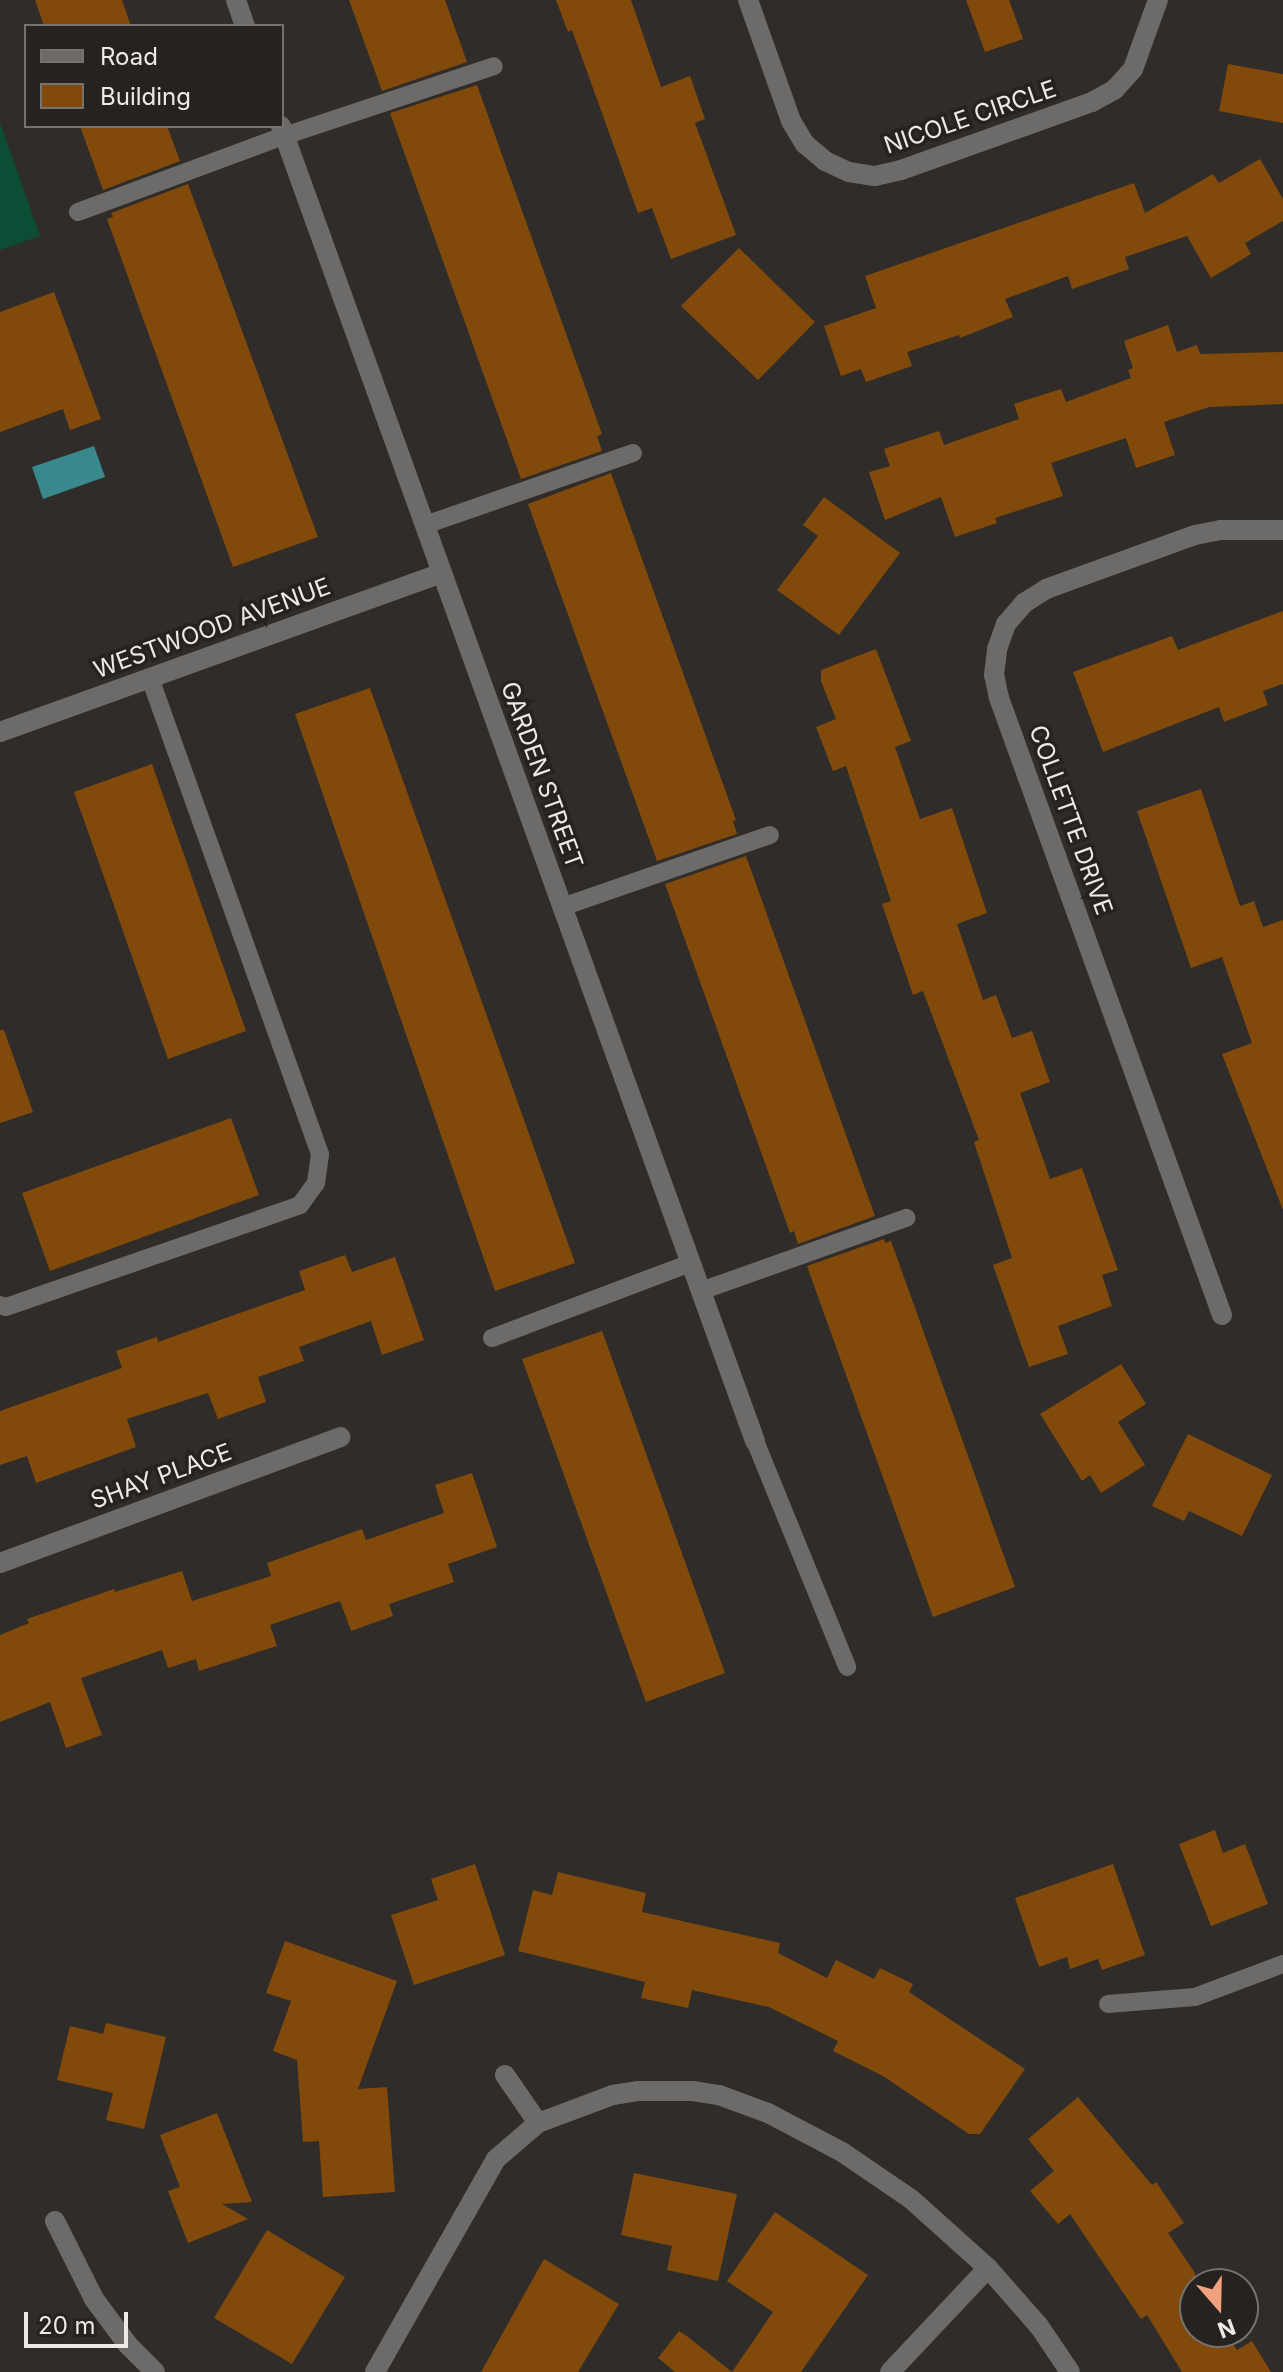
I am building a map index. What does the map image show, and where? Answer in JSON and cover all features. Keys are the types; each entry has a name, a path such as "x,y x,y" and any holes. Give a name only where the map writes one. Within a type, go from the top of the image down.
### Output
{"street":[{"path":"236,0 244,24"},
{"name":"NICOLE CIRCLE","path":"748,0 791,121 805,144 825,161 849,172 875,176 901,170 1092,102 1115,89 1138,58 1158,0"},
{"name":"GARDEN STREET","path":"283,131 755,1441"},
{"name":"COLLETTE DRIVE","path":"1222,1315 999,698 994,675 997,649 1006,624 1024,603 1046,589 1195,535 1221,530 1283,530"},
{"name":"WESTWOOD AVENUE","path":"0,732 442,573"},
{"name":"SHAY PLACE","path":"0,1563 340,1437"},
{"path":"505,2075 538,2123"},
{"path":"375,2372 480,2180 515,2140 538,2123 613,2095 639,2091 693,2091 719,2095 768,2113 842,2152 911,2199 988,2268 1039,2326 1070,2372"},
{"path":"55,2221 94,2299 128,2345 155,2372"},
{"path":"890,2372 988,2268"}],"lane":[{"path":"78,212 283,131 494,66"},
{"path":"425,525 633,453"},
{"path":"0,1305 6,1307 300,1205 316,1183 320,1154 150,678"},
{"path":"562,907 770,835"},
{"path":"701,1291 906,1218"},
{"path":"492,1338 690,1263"},
{"path":"755,1441 847,1667"},
{"path":"1108,2004 1195,1997 1283,1964"}],"green space":[{"path":"0,123 40,236 0,250"}],"water":[{"path":"94,446 105,477 43,499 32,467"}],"building":[{"path":"35,0 122,0 130,24 43,24"},
{"path":"349,0 445,0 467,62 382,91"},
{"path":"556,0 631,0 661,87 690,76 705,119 695,123 736,235 671,259 652,208 638,213 572,30 568,32"},
{"path":"966,0 1009,0 1023,39 985,52"},
{"path":"1228,64 1283,74 1283,123 1219,111"},
{"path":"477,85 602,434 597,436 602,451 521,479 390,113"},
{"path":"81,128 168,128 180,161 103,190"},
{"path":"1260,159 1283,199 1283,221 1245,243 1251,254 1211,278 1187,236 1125,257 1129,269 1072,289 1068,276 1005,299 1013,317 960,338 959,335 907,352 912,366 866,382 861,369 841,376 824,326 876,308 865,276 1134,183 1145,213 1213,174 1219,183"},
{"path":"188,184 318,537 233,567 107,219 113,217 111,213"},
{"path":"739,248 815,322 758,380 681,306"},
{"path":"54,292 101,419 70,430 63,409 0,432 0,312"},
{"path":"1168,325 1177,352 1197,345 1200,354 1283,352 1283,404 1209,407 1164,422 1175,455 1136,468 1126,438 1051,463 1063,496 995,518 997,523 955,537 941,497 885,520 869,472 890,466 884,449 939,431 944,445 1019,419 1014,404 1061,389 1066,402 1131,378 1128,370 1133,368 1124,341"},
{"path":"611,473 736,820 733,821 737,834 657,861 528,504"},
{"path":"824,497 900,553 839,635 777,590 818,536 803,525"},
{"path":"1283,611 1283,684 1263,691 1268,705 1224,722 1219,707 1103,752 1073,672 1172,636 1178,650"},
{"path":"876,649 911,741 895,747 920,819 952,808 987,913 957,924 983,1000 996,995 1012,1038 1032,1031 1050,1082 1020,1093 1050,1179 1082,1168 1118,1270 1102,1275 1112,1306 1058,1326 1068,1354 1029,1367 993,1265 1012,1258 974,1142 979,1140 923,991 913,995 882,904 891,901 846,766 833,771 816,727 836,719 821,681 821,670"},
{"path":"370,688 575,1263 495,1291 295,714"},
{"path":"152,764 246,1031 168,1059 74,792"},
{"path":"1201,789 1240,906 1254,901 1263,927 1283,920 1283,1210 1222,1054 1252,1043 1222,957 1191,968 1137,811"},
{"path":"746,856 875,1216 798,1244 794,1231 790,1233 665,884"},
{"path":"0,1030 4,1030 33,1112 0,1123"},
{"path":"231,1118 259,1195 50,1271 22,1193"},
{"path":"884,1239 885,1243 891,1241 1015,1587 933,1617 807,1266"},
{"path":"345,1255 352,1272 395,1257 424,1340 382,1355 371,1321 299,1347 304,1361 258,1377 266,1402 218,1419 208,1393 127,1419 136,1447 36,1483 27,1456 0,1465 0,1411 122,1368 116,1351 157,1337 158,1342 305,1290 299,1271"},
{"path":"602,1331 725,1673 646,1702 522,1359"},
{"path":"1121,1364 1146,1404 1118,1422 1145,1465 1101,1493 1090,1475 1082,1481 1040,1414"},
{"path":"1188,1434 1272,1475 1242,1536 1189,1511 1184,1521 1152,1506"},
{"path":"472,1473 497,1547 448,1564 454,1582 389,1604 393,1616 351,1631 340,1601 270,1625 277,1646 199,1671 196,1659 168,1668 162,1650 81,1678 102,1735 66,1748 50,1702 0,1722 0,1635 29,1623 27,1619 114,1589 115,1592 182,1571 192,1601 271,1576 267,1563 362,1529 366,1540 444,1513 435,1485"},
{"path":"1215,1830 1223,1853 1245,1844 1268,1904 1211,1926 1179,1844"},
{"path":"475,1864 505,1955 414,1985 391,1915 438,1900 431,1879"},
{"path":"1113,1864 1145,1955 1102,1970 1098,1959 1070,1969 1067,1957 1039,1967 1015,1898"},
{"path":"558,1872 646,1893 642,1912 780,1943 778,1953 827,1978 836,1960 874,1979 880,1968 913,1984 909,1992 1025,2069 980,2134 969,2134 883,2076 833,2051 838,2041 769,2007 692,1990 688,2008 641,1998 645,1982 518,1951 533,1890 552,1895"},
{"path":"285,1941 397,1981 358,2089 387,2087 395,2192 323,2197 319,2141 303,2142 297,2060 273,2051 291,2001 266,1993"},
{"path":"106,2023 166,2037 144,2129 106,2120 113,2093 57,2080 70,2026 103,2034"},
{"path":"1078,2097 1152,2185 1156,2182 1184,2223 1168,2233 1192,2268 1179,2268 1179,2348 1256,2348 1271,2372 1182,2372 1147,2315 1141,2319 1070,2214 1058,2224 1030,2191 1054,2171 1028,2139"},
{"path":"217,2113 252,2202 222,2204 248,2219 188,2243 168,2191 180,2187 160,2135"},
{"path":"634,2173 737,2194 718,2281 667,2270 672,2246 621,2235"},
{"path":"775,2212 868,2275 801,2372 732,2372 773,2312 727,2281"},
{"path":"267,2230 345,2277 292,2364 214,2318"},
{"path":"544,2259 619,2304 578,2372 481,2372"},
{"path":"679,2331 732,2372 675,2372 658,2358"}]}
